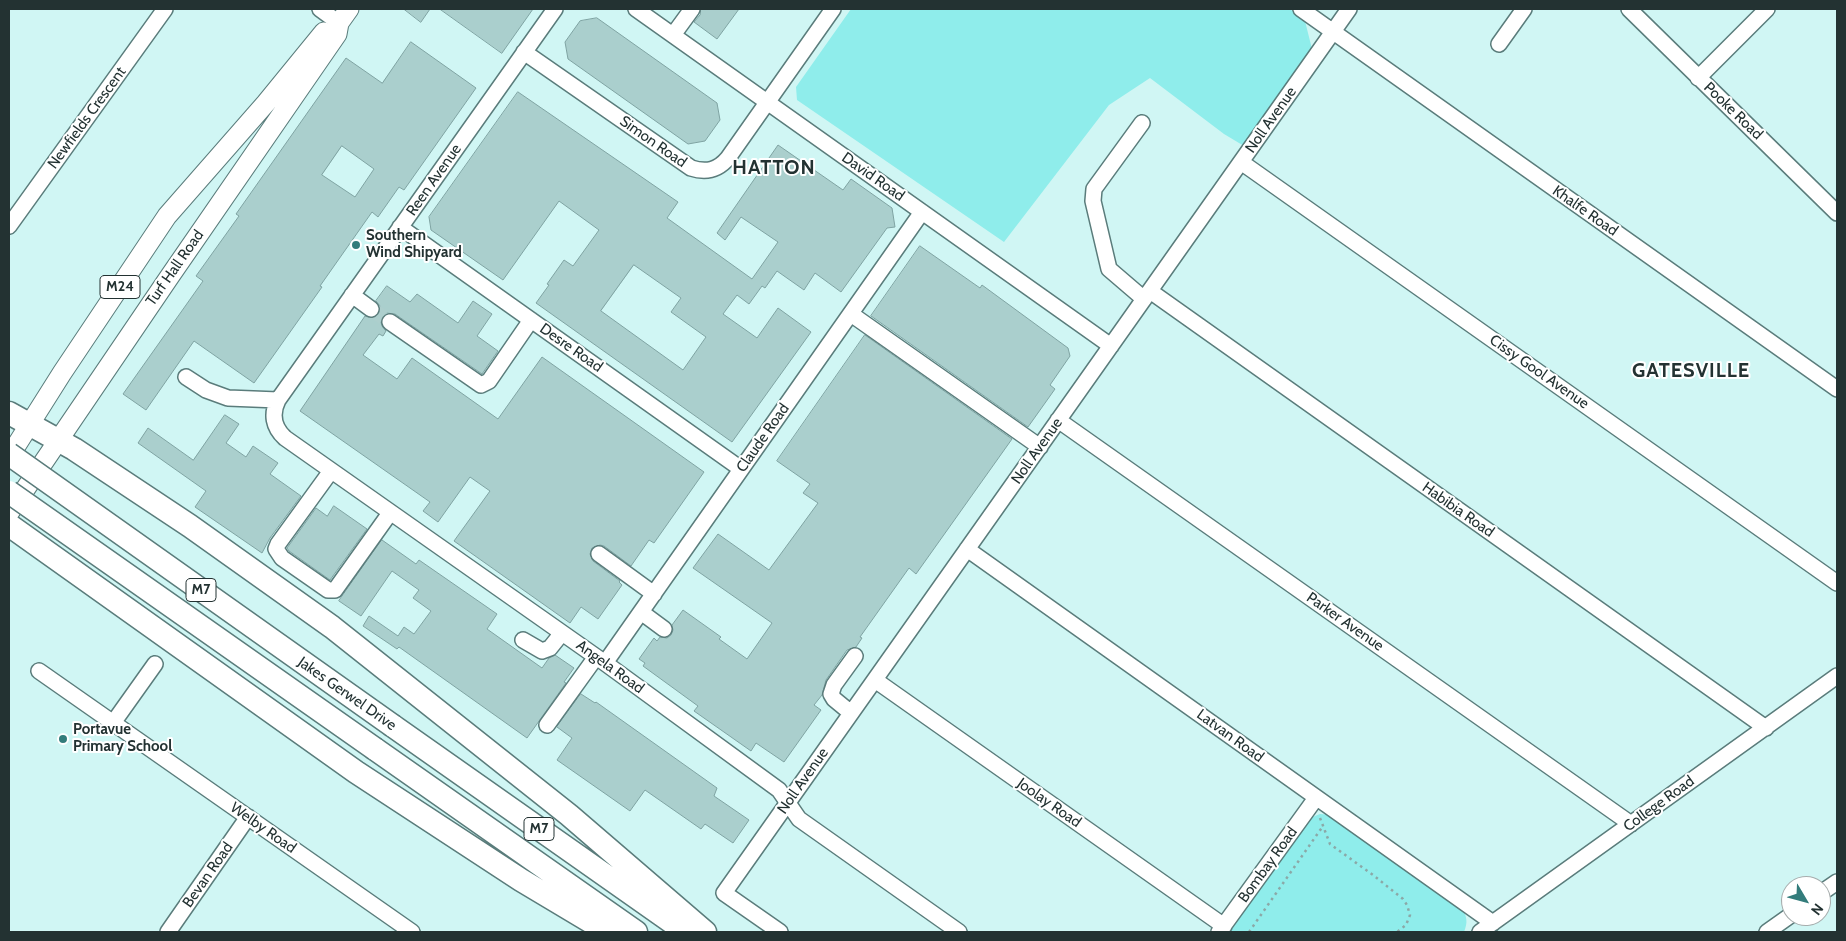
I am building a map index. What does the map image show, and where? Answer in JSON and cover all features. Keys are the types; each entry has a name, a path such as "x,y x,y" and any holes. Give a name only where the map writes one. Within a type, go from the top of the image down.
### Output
{"highway":[{"path":"9,413 58,440 178,518 339,632 569,815 705,932"},
{"name":"Jakes Gerwel Drive","path":"9,455 686,932"},
{"name":"Jakes Gerwel Drive","path":"9,492 636,932"},
{"path":"9,525 356,772 521,880 608,932"}],"main road":[{"name":"M24","path":"9,455 167,216 266,103 328,27 344,16"},
{"name":"Turf Hall Road","path":"9,513 337,34 344,16"}],"street":[{"name":"Newfields Crescent","path":"9,226 165,9"},
{"path":"320,9 344,16"},
{"name":"Reen Avenue","path":"278,400 555,9"},
{"name":"David Road","path":"636,9 1111,346"},
{"path":"673,35 692,9"},
{"name":"Simon Road","path":"524,52 686,164 698,170 712,170 724,163 833,9"},
{"name":"Khalfe Road","path":"1301,9 1837,389"},
{"name":"Noll Avenue","path":"780,932 724,893 1349,9"},
{"path":"1499,44 1524,9"},
{"name":"Pooke Road","path":"1629,9 1837,213"},
{"path":"1698,78 1766,9"},
{"name":"Habibia Road","path":"1142,123 1094,189 1093,201 1109,269 1766,728"},
{"name":"Cissy Gool Avenue","path":"1241,162 1837,583"},
{"name":"Claude Road","path":"547,725 641,612 922,212"},
{"name":"Desre Road","path":"400,227 741,469"},
{"path":"352,295 371,308"},
{"path":"851,314 1040,447"},
{"path":"390,322 481,385 489,380 531,320"},
{"path":"186,377 221,397 278,400"},
{"name":"Angela Road","path":"278,400 275,406 274,418 280,434 600,660 779,790 799,819 958,932"},
{"name":"Parker Avenue","path":"1058,420 1631,824"},
{"path":"331,471 276,549 282,558 328,590 335,590 390,512"},
{"name":"Latvan Road","path":"967,549 1493,923"},
{"path":"599,554 654,594"},
{"path":"641,612 664,629"},
{"path":"524,640 542,651 550,648 562,633"},
{"path":"851,713 834,699 831,694 834,685 855,656"},
{"path":"113,723 155,664"},
{"name":"Welby Road","path":"39,671 412,932"},
{"name":"College Road","path":"1480,932 1837,676"},
{"name":"Joolay Road","path":"875,680 1221,929"},
{"name":"Bombay Road","path":"1221,929 1316,798"},
{"name":"Bevan Road","path":"168,932 248,817"},
{"path":"1767,932 1781,922"}],"path":[{"path":"1319,814 1330,844 1373,874 1403,899 1407,905 1410,915 1406,925 1397,932"},
{"path":"1249,932 1323,826"}],"shaded area":[{"path":"851,9 1290,9 1305,21 1312,49 1244,146 1224,134 1150,78 1109,105 1004,242 797,100 796,87"},
{"path":"1320,814 1331,815 1462,908 1466,920 1464,932 1229,932 1310,818"}],"building":[{"path":"404,9 430,9 421,22"},
{"path":"440,9 533,9 502,53"},
{"path":"701,9 739,9 717,39 694,22 700,15"},
{"path":"597,18 717,103 720,120 705,141 688,144 568,59 565,42 580,21"},
{"path":"411,42 476,88 404,190 399,187 378,217 372,212 254,383 194,341 146,410 123,394 203,281 196,276 239,216 236,214 346,58 382,83","holes":["342,146 374,169 355,197 322,175"]},
{"path":"518,92 678,202 667,218 752,279 778,242 741,217 725,240 717,233 778,145 843,190 851,179 892,208 895,227 887,228 841,292 815,273 804,290 777,271 765,288 762,286 749,304 737,295 723,314 757,338 778,308 811,332 732,442 536,303 564,260 573,266 599,230 559,201 503,280 431,230 429,217","holes":["634,265 681,298 671,312 706,337 683,370 601,311"]},
{"path":"920,246 980,288 982,285 1068,348 1070,356 1050,385 1055,389 1028,427 871,316"},
{"path":"387,286 410,302 417,294 458,323 473,301 492,314 477,336 498,351 482,374 395,314 386,313 382,317 381,322 386,331 383,336 379,334 363,355 397,379 412,358 498,419 542,357 704,472 654,543 649,540 631,566 604,546 600,545 592,548 590,554 593,561 620,581 622,585 598,619 581,607 570,623 454,541 490,491 470,477 438,522 423,511 430,502 300,411 365,316 374,318 379,314 380,306 376,301"},
{"path":"865,335 1012,439 916,574 909,568 860,637 862,638 856,647 847,650 826,680 822,695 814,705 821,710 784,762 756,743 751,751 694,711 698,706 643,666 645,663 639,659 654,638 657,641 660,637 667,638 671,635 672,625 683,610 721,637 719,639 747,659 772,623 693,568 718,534 769,570 818,503 803,493 810,484 777,461"},
{"path":"225,415 239,424 226,443 246,457 253,446 278,463 270,474 301,496 270,538 262,553 195,507 206,491 138,443 148,428 193,460"},
{"path":"334,506 367,529 330,580 287,548 316,508 327,516"},
{"path":"382,540 416,564 419,560 497,614 487,629 542,668 549,658 555,655 574,668 564,682 566,683 527,738 399,647 397,649 363,626 369,616 398,636 404,627 414,634 431,611 413,598 419,590 392,571 361,616 339,601"},
{"path":"581,694 596,702 717,788 714,796 749,820 733,843 705,824 701,829 645,790 630,811 557,760 572,738 557,727"}],"tunnel":[{"path":"371,309 390,322"}],"place":[{"name":"Southern Wind Shipyard","path":"356,245"},
{"name":"Portavue Primary School","path":"63,739"}],"district":[{"name":"HATTON","path":"774,168"},
{"name":"GATESVILLE","path":"1691,371"}]}
